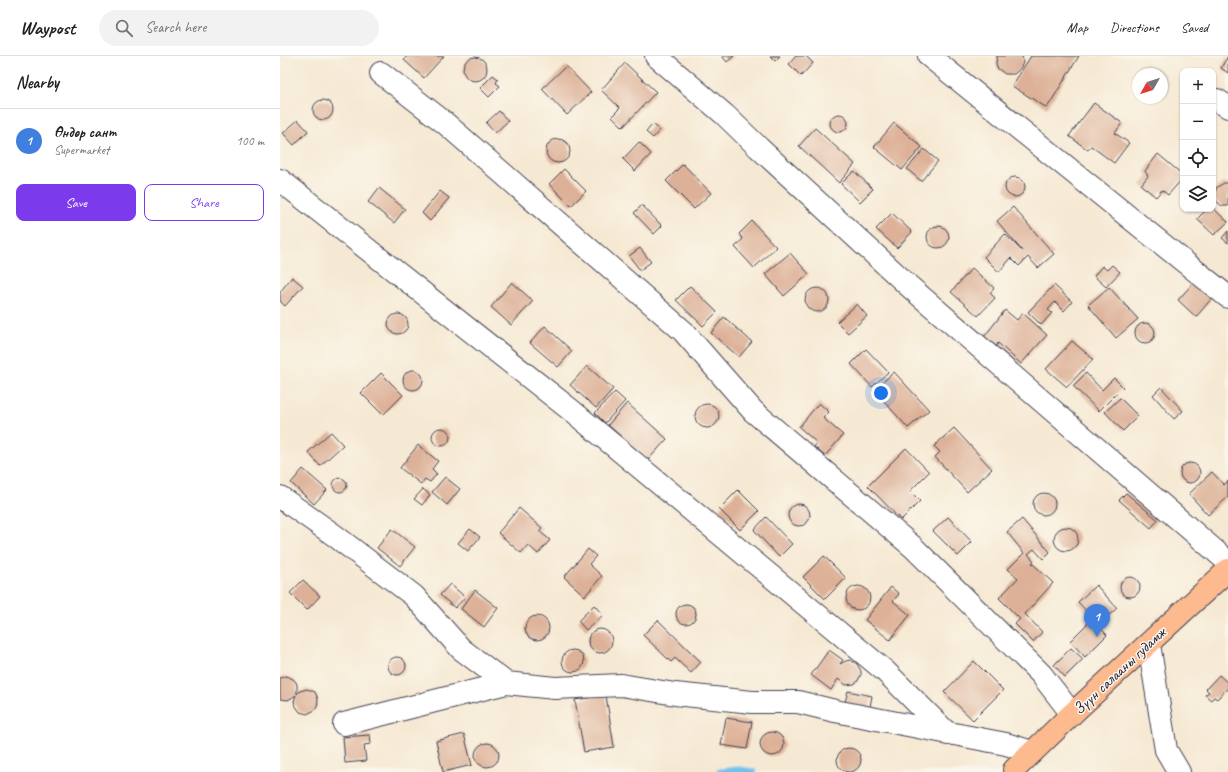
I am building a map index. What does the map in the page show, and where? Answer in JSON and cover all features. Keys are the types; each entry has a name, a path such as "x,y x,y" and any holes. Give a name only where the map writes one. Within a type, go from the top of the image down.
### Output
{"main road":[{"name":"Зүүн салааны гудамж","path":"1013,771 1072,714 1228,570"}],"street":[{"path":"656,56 725,115 910,287 1228,562"},
{"path":"929,56 1228,297"},
{"path":"381,73 445,123 683,331 752,411 913,547 1041,674 1072,714"},
{"path":"280,180 578,416 885,671 948,734"},
{"path":"280,497 334,535 414,596 461,649 506,682"},
{"path":"1149,644 1166,750 1179,772"},
{"path":"344,724 506,682 555,688 621,685 675,694 744,701 798,702 948,734 1006,744 1032,752"}],"building":[{"path":"407,56 444,56 424,78 404,60"},
{"path":"722,56 734,56 727,62"},
{"path":"770,56 780,56 775,61"},
{"path":"796,56 806,56 813,63 801,76 789,64"},
{"path":"997,56 1022,56 1022,65 1014,74 1005,74 997,68"},
{"path":"1031,56 1079,56 1047,108 1012,86"},
{"path":"1228,56 1228,73 1221,68"},
{"path":"475,57 483,61 487,69 483,77 475,81 467,77 463,69 467,61"},
{"path":"625,63 656,92 623,127 612,116 620,108 601,90"},
{"path":"566,66 591,92 567,115 542,89"},
{"path":"493,75 498,79 496,83 500,86 489,97 480,88"},
{"path":"323,100 330,103 333,110 330,117 323,120 316,117 313,110 316,103"},
{"path":"1094,103 1122,123 1115,133 1129,143 1114,163 1091,146 1088,150 1069,136"},
{"path":"499,111 508,121 495,133 486,123"},
{"path":"835,114 843,114 848,119 846,130 843,132 835,132 830,127 830,119"},
{"path":"298,120 308,131 294,145 283,133"},
{"path":"894,123 922,147 902,170 874,147"},
{"path":"653,124 660,130 653,138 646,132"},
{"path":"815,128 855,164 839,183 799,146"},
{"path":"558,139 567,142 570,151 567,160 558,163 549,160 546,151 549,142"},
{"path":"639,142 651,154 635,171 623,159"},
{"path":"924,149 938,161 921,181 907,169"},
{"path":"1158,154 1180,172 1180,181 1168,195 1162,190 1156,197 1141,185 1148,176 1145,171"},
{"path":"683,164 711,193 694,209 666,181"},
{"path":"564,169 586,191 571,206 549,184"},
{"path":"854,171 873,189 860,202 841,184"},
{"path":"1015,177 1022,180 1025,187 1022,194 1015,197 1008,194 1005,187 1008,180"},
{"path":"1224,183 1228,183 1228,206 1222,206 1216,201 1217,187"},
{"path":"379,188 405,209 394,223 368,202"},
{"path":"440,191 449,198 430,221 422,213"},
{"path":"642,205 662,226 654,234 634,213"},
{"path":"1013,207 1054,254 1038,268 1028,257 1019,266 1011,258 999,272 984,257 1005,234 1022,251 997,221"},
{"path":"1216,211 1228,222 1214,235 1197,219 1204,212"},
{"path":"892,213 912,232 897,248 876,229"},
{"path":"752,221 776,247 754,268 735,247 743,239 739,234"},
{"path":"938,226 946,229 949,237 946,245 938,248 930,245 927,237 930,229"},
{"path":"1228,231 1228,243 1222,238"},
{"path":"640,248 651,262 640,270 629,256"},
{"path":"790,253 809,274 784,296 765,274"},
{"path":"1112,265 1120,272 1106,287 1094,276 1102,266 1107,270"},
{"path":"972,268 994,288 990,293 995,298 978,316 951,292"},
{"path":"292,277 303,286 285,306 280,301 280,292"},
{"path":"1195,281 1213,297 1196,317 1178,300"},
{"path":"512,282 533,301 511,325 491,307"},
{"path":"1054,285 1072,302 1064,311 1055,302 1048,310 1052,313 1041,325 1028,312"},
{"path":"690,286 717,312 703,326 676,300"},
{"path":"1109,287 1138,319 1116,338 1088,305"},
{"path":"817,288 826,291 829,300 826,309 817,312 808,309 805,300 808,291"},
{"path":"857,304 867,316 848,333 837,322"},
{"path":"1005,310 1017,320 1023,313 1047,335 1021,364 998,343 996,347 984,337"},
{"path":"394,314 402,314 408,320 408,328 402,334 394,334 388,328 388,320"},
{"path":"724,317 752,342 739,357 711,333"},
{"path":"1145,323 1152,326 1155,333 1152,340 1145,343 1138,340 1135,333 1138,326"},
{"path":"545,326 572,351 558,367 530,343"},
{"path":"1072,341 1093,359 1067,387 1046,369"},
{"path":"866,349 888,372 872,387 851,364"},
{"path":"587,366 613,389 596,408 570,385"},
{"path":"413,370 420,373 423,380 420,387 413,390 406,387 403,380 406,373"},
{"path":"894,372 929,410 908,428 874,390"},
{"path":"381,373 403,395 383,415 361,393"},
{"path":"1086,373 1102,390 1114,378 1123,387 1099,411 1073,386"},
{"path":"1161,387 1183,411 1174,419 1153,395"},
{"path":"615,392 625,401 605,423 595,413"},
{"path":"1120,398 1138,416 1123,431 1105,412"},
{"path":"627,403 667,439 648,460 608,425"},
{"path":"819,403 829,412 823,418 843,435 825,456 814,447 817,443 799,427"},
{"path":"707,404 716,407 719,416 716,425 707,428 698,425 695,416 698,407"},
{"path":"441,428 447,431 450,437 447,443 441,446 435,443 432,437 435,431"},
{"path":"954,428 992,469 967,492 935,457 940,452 934,446"},
{"path":"331,432 343,445 320,466 308,452"},
{"path":"418,445 438,461 432,469 437,474 430,482 425,479 421,484 400,468"},
{"path":"906,448 929,472 910,491 920,501 901,520 868,486"},
{"path":"1190,463 1197,466 1200,473 1197,480 1190,483 1183,480 1180,473 1183,466"},
{"path":"303,469 327,490 314,504 291,483"},
{"path":"1212,472 1224,485 1228,481 1228,497 1208,515 1189,494"},
{"path":"445,477 460,489 447,505 432,492"},
{"path":"337,478 343,478 347,482 347,488 343,492 337,492 333,488 333,482"},
{"path":"423,489 430,495 422,505 414,499"},
{"path":"738,490 759,511 740,530 719,509"},
{"path":"1044,493 1052,496 1055,504 1052,512 1044,515 1036,512 1033,504 1036,496"},
{"path":"1126,493 1158,520 1151,528 1119,500"},
{"path":"799,504 807,507 810,515 807,523 799,526 791,523 788,515 791,507"},
{"path":"519,508 542,528 539,531 550,540 538,554 528,545 521,553 498,533"},
{"path":"766,517 792,544 779,557 754,530"},
{"path":"948,517 972,542 958,556 933,531"},
{"path":"1022,519 1050,552 1043,559 1034,549 1028,554 1034,561 1032,563 1053,583 1025,614 1042,632 1033,642 1015,624 1020,619 999,598 1018,578 1008,569 1024,553 1007,532"},
{"path":"1066,527 1074,531 1078,539 1074,547 1066,551 1058,547 1054,539 1058,531"},
{"path":"392,529 415,547 400,566 377,548"},
{"path":"470,529 480,537 468,551 458,543"},
{"path":"588,549 596,556 589,564 602,576 585,596 564,577"},
{"path":"824,556 846,578 825,599 803,577"},
{"path":"1130,577 1137,580 1140,587 1137,594 1130,597 1123,594 1120,587 1123,580"},
{"path":"303,580 320,596 307,610 290,593"},
{"path":"450,584 465,597 455,608 440,595"},
{"path":"1096,585 1117,608 1099,625 1078,602"},
{"path":"858,586 867,589 870,598 867,607 858,610 849,607 846,598 849,589"},
{"path":"891,587 899,594 893,601 910,615 890,640 865,620"},
{"path":"475,590 498,608 484,627 461,609"},
{"path":"682,604 690,604 696,610 696,618 690,624 682,624 676,618 676,610"},
{"path":"594,605 603,615 586,630 578,621"},
{"path":"537,616 542,617 548,623 548,633 542,639 537,640 532,639 526,633 525,628 526,623 532,617"},
{"path":"1092,619 1107,635 1085,657 1070,641"},
{"path":"658,620 701,662 691,673 675,658 671,662 643,635"},
{"path":"600,629 608,633 612,641 608,649 600,653 592,649 588,641 592,633"},
{"path":"1071,648 1083,659 1065,677 1054,665"},
{"path":"573,650 581,653 584,661 581,669 573,672 565,669 562,661 565,653"},
{"path":"829,650 843,660 840,664 850,660 857,664 861,671 861,675 857,682 846,685 838,679 831,690 811,675"},
{"path":"393,657 401,657 406,662 404,673 401,675 393,675 388,670 388,662"},
{"path":"974,661 1003,690 973,720 944,692"},
{"path":"1219,675 1228,683 1228,688 1217,699 1214,697 1211,700 1205,695 1209,692 1206,689"},
{"path":"286,676 296,682 297,694 300,691 307,689 315,692 318,699 315,710 307,714 300,712 294,701 296,695 288,700 280,699 280,678"},
{"path":"848,691 872,696 869,712 844,706"},
{"path":"606,695 614,747 584,752 575,700"},
{"path":"726,718 752,722 747,749 721,745"},
{"path":"772,732 781,735 784,744 781,753 772,756 763,753 760,744 763,735"},
{"path":"464,734 472,765 443,772 436,741"},
{"path":"370,735 371,744 364,745 366,761 345,763 343,737"},
{"path":"487,743 496,746 499,755 496,764 487,767 478,764 475,755 478,746"},
{"path":"849,748 858,751 861,760 858,769 849,772 840,769 837,760 840,751"}],"waterway":[{"path":"720,772 739,770 753,772"}],"place":[{"name":"Өндөр сант","path":"1097,637"}]}
